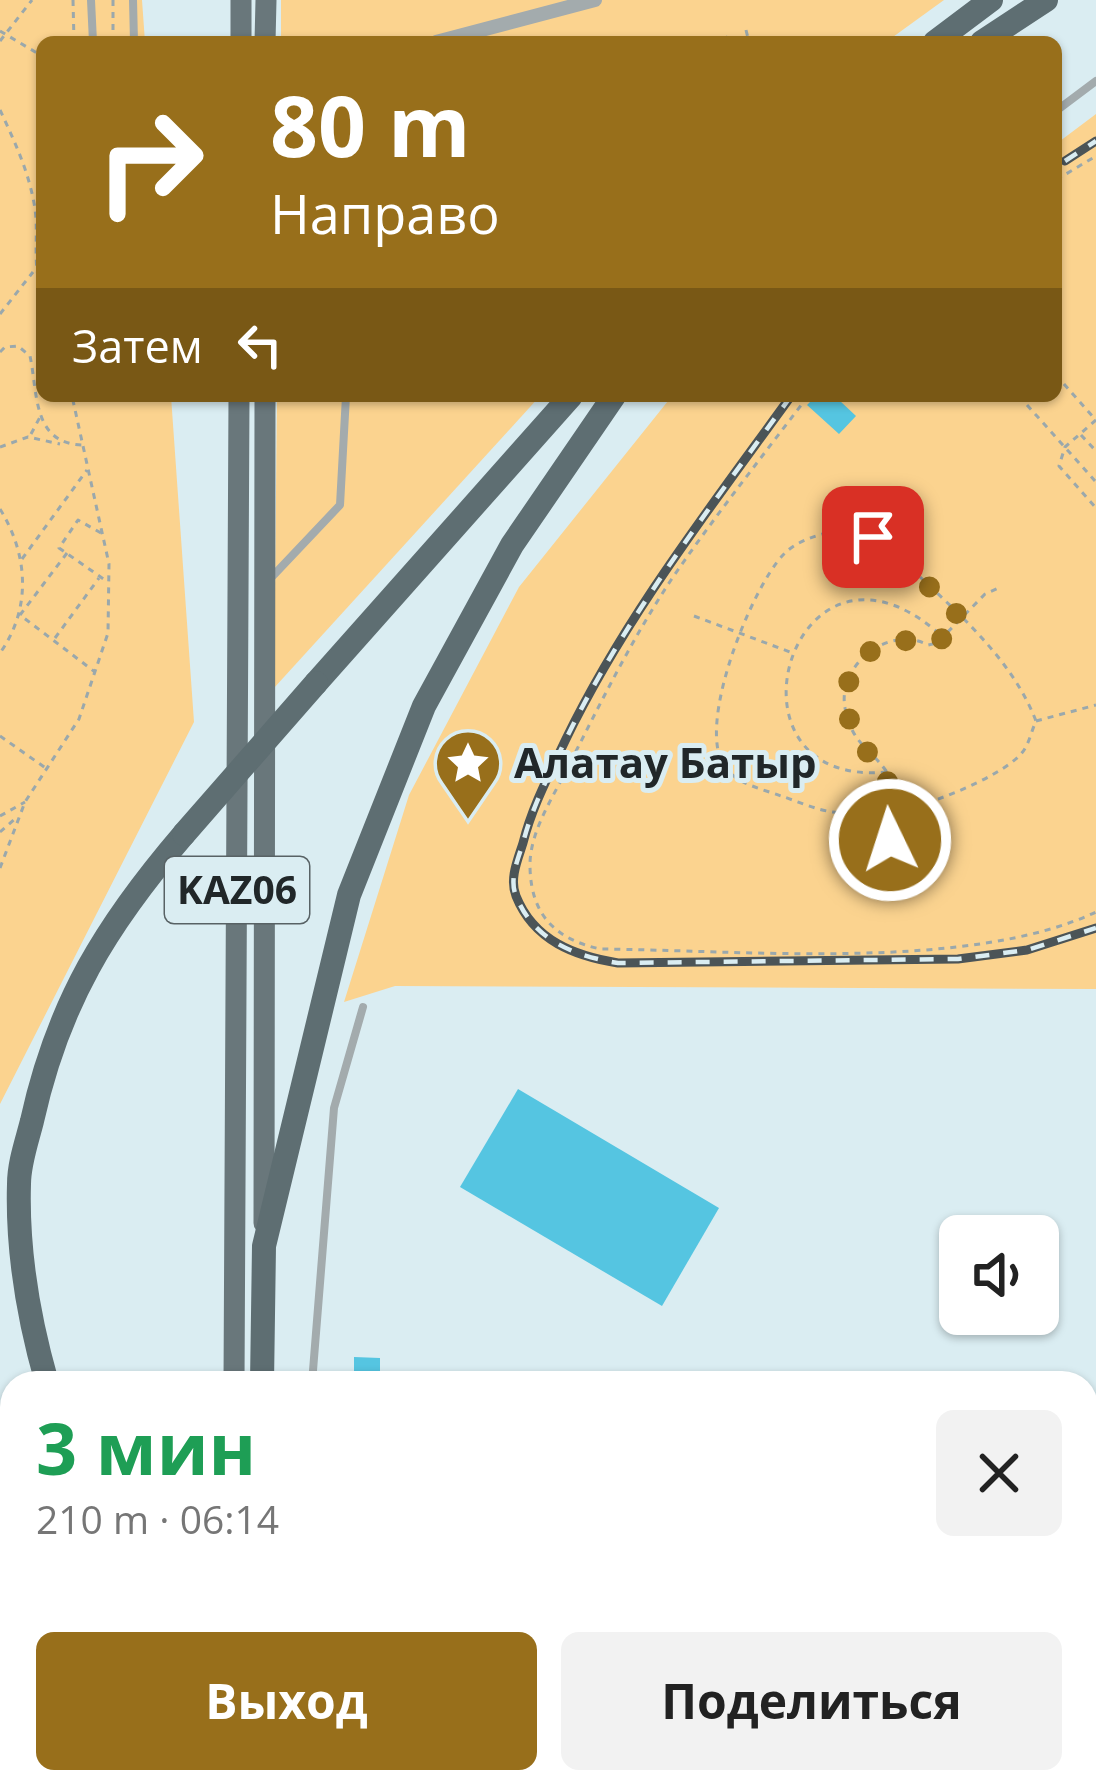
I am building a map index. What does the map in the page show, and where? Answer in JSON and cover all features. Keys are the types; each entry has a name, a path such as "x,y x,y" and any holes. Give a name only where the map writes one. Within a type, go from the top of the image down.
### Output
{"highway":[{"path":"942,36 991,0"},
{"path":"991,36 1046,0"},
{"name":"KАZ06","path":"43,1371 23,1260 19,1180 43,1070 80,977 134,892 567,402"},
{"name":"KАZ06","path":"262,1371 264,1246 350,896 424,706 512,545 610,402"}],"main road":[{"path":"241,36 242,0"},
{"path":"265,36 266,0"},
{"name":"KАZ06","path":"234,1371 239,402"},
{"name":"KАZ06","path":"264,1246 265,402"}],"street":[{"path":"459,36 595,0"}],"lane":[{"path":"91,0 93,36"},
{"path":"134,0 134,36"},
{"path":"1062,107 1096,82"},
{"path":"264,586 340,505 346,402"},
{"path":"313,1371 334,1108 362,1007"}],"path":[{"path":"0,41 32,0"},
{"path":"73,0 74,36"},
{"path":"112,36 113,0"},
{"path":"746,30 748,36"},
{"path":"3,33 36,52"},
{"path":"0,110 19,150 36,221"},
{"path":"1062,176 1096,156"},
{"path":"0,314 36,263"},
{"path":"34,270 36,275"},
{"path":"0,352 5,346 18,346 30,356 36,388"},
{"path":"1062,382 1096,420 1064,447 1059,466 1096,508"},
{"path":"39,402 50,433 63,445"},
{"path":"0,868 25,802 79,719 108,633 103,534 73,402"},
{"path":"804,402 671,580 620,664 531,852 530,868 541,912 556,932 574,943 600,949 882,951 948,947 1041,931 1096,912"},
{"path":"1023,402 1096,482"},
{"path":"0,446 28,436 37,429 41,415"},
{"path":"1080,434 1096,451"},
{"path":"28,436 83,445"},
{"path":"22,559 88,468"},
{"path":"0,509 18,539 22,559 20,615"},
{"path":"103,534 78,520 59,548 109,582"},
{"path":"840,530 873,537 963,620 1025,692 1036,721 1025,749 1013,761 952,792 888,813 830,812 747,784 727,772 716,746 724,682 738,635 767,575 786,551 811,537 840,530"},
{"path":"0,653 20,615 67,554"},
{"path":"53,641 100,576"},
{"path":"893,867 887,772 865,752 851,729 844,702 848,679 864,654 892,641 937,643 985,594 1000,587"},
{"path":"887,772 837,771 814,756 785,703 784,679 791,653 806,629 830,608 855,601 886,602 916,614 935,631 937,643"},
{"path":"20,615 95,672"},
{"path":"694,616 791,653"},
{"path":"1036,721 1096,705"},
{"path":"0,736 46,769"},
{"path":"0,816 25,802"},
{"path":"0,832 20,814"}],"shaded area":[{"path":"0,0 142,0 145,36 36,36 36,402 171,402 194,722 0,1104"},
{"path":"281,0 944,0 894,36 281,36"},
{"path":"1096,114 1096,989 395,986 344,1002 409,795 519,587 667,402 1062,402 1062,140"},
{"path":"277,402 535,402 274,688"}],"building":[{"path":"841,402 856,416 839,434 807,405"},
{"path":"518,1089 719,1208 662,1306 460,1187"},
{"path":"354,1357 380,1358 380,1371 354,1371"}],"railway":[{"path":"1065,161 1096,141"},
{"path":"787,402 670,564 614,651 565,741 541,791 517,862 514,889 524,912 558,944 618,963 958,959 1027,950 1096,928"}],"place":[{"name":"Алатау Батыр","path":"468,822"}],"route":[{"path":"873,537 963,620 937,643 892,641 864,654 848,679 844,702 851,729 865,752 887,772 890,840"}]}
